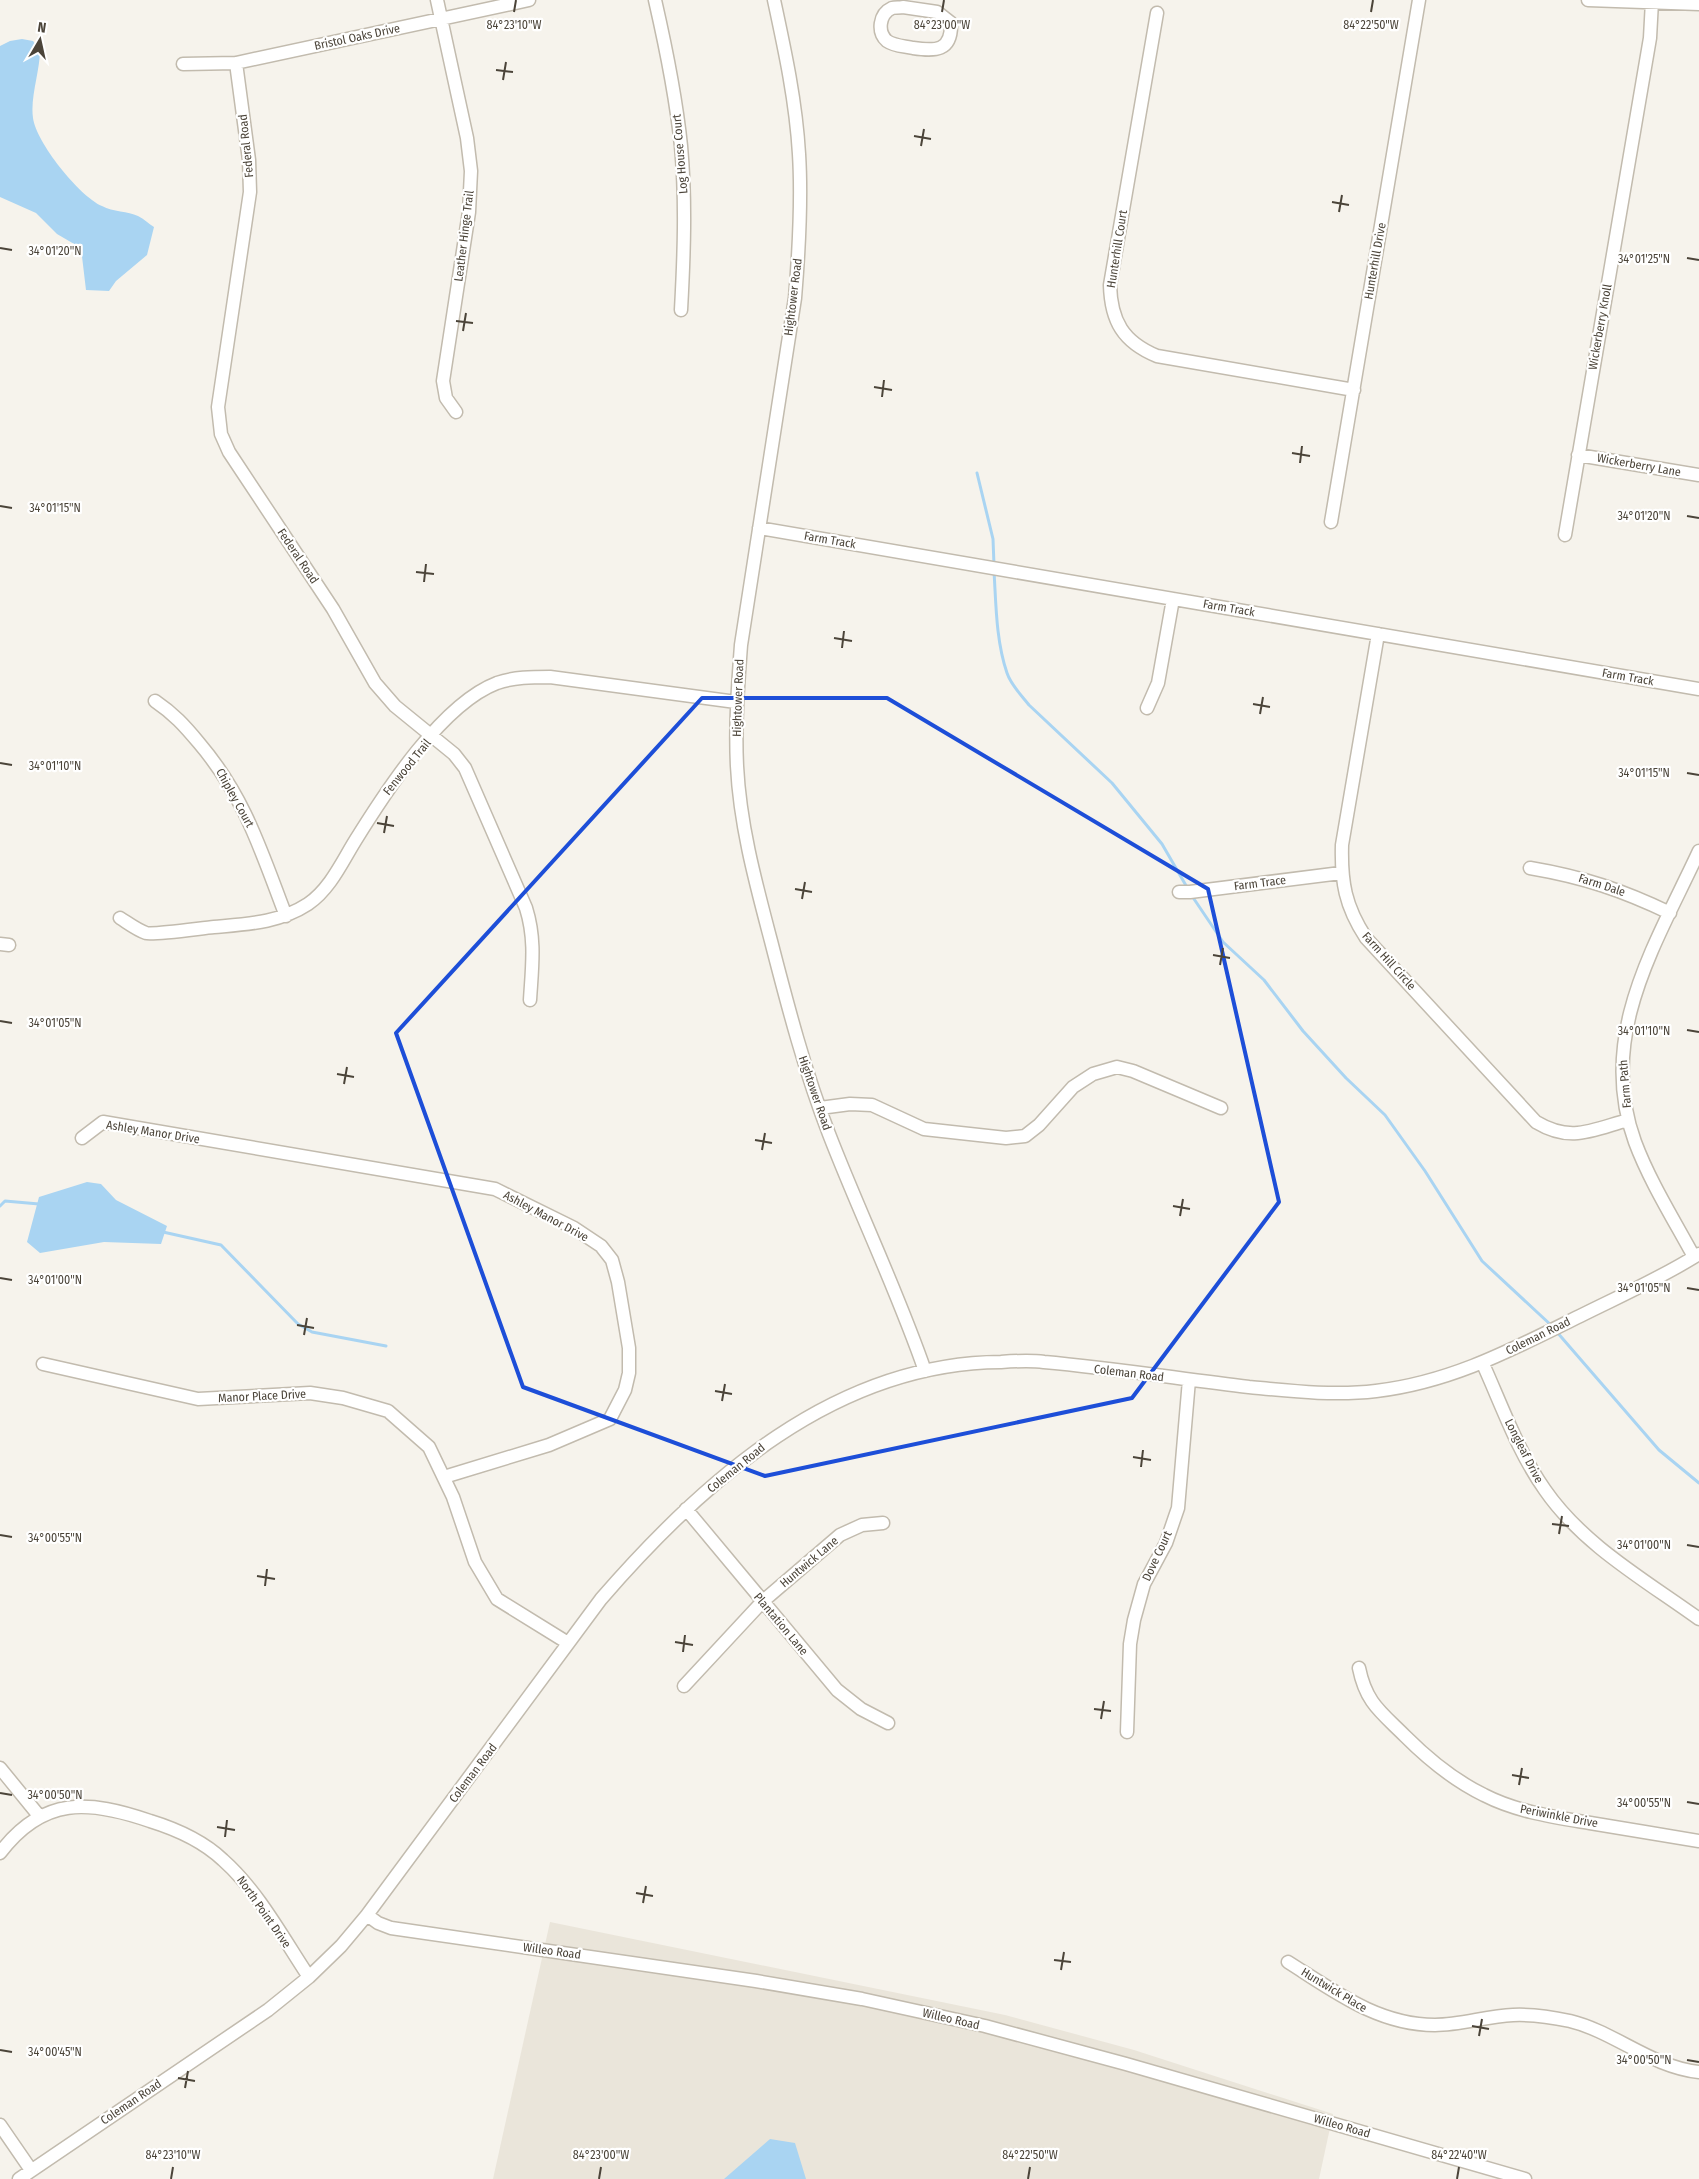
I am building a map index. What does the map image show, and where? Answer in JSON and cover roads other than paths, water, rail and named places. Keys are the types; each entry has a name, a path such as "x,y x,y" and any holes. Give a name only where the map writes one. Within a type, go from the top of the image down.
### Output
{"street":[{"name":"Leather Hinge Trail","path":"437,0 467,138 471,171 469,212 443,381 446,398 456,412"},
{"name":"Bristol Oaks Drive","path":"183,64 236,63 529,0"},
{"name":"Log House Court","path":"655,0 672,76 681,147 685,227 681,310"},
{"name":"Hightower Road","path":"774,0 793,99 799,153 801,209 794,298 741,644 736,702 737,768 746,841 792,1023 820,1108 912,1332 925,1371"},
{"name":"Hunterhill Drive","path":"1331,522 1419,0"},
{"path":"1588,0 1699,4"},
{"name":"Wickerberry Knoll","path":"1565,535 1650,38 1652,1"},
{"path":"932,6 950,23 951,33 942,49 933,51 894,45 886,40 881,32 880,23 885,13 892,8 932,6"},
{"name":"Hunterhill Court","path":"1156,13 1110,285 1111,304 1117,323 1133,343 1157,356 1354,390"},
{"name":"Federal Road","path":"236,63 249,160 250,192 218,407 221,434 229,452 333,609 375,683 395,706 454,754 465,768 526,908 534,946 530,1000"},
{"name":"Wickerberry Lane","path":"1578,455 1699,475"},
{"name":"Farm Track","path":"759,528 1699,689"},
{"path":"1147,708 1158,683 1173,599"},
{"name":"Farm Hill Circle","path":"1378,634 1342,845 1341,873 1349,907 1366,938 1536,1122 1551,1131 1570,1135 1628,1120"},
{"name":"Fenwood Trail","path":"120,918 148,933 260,923 286,916 309,903 327,886 384,794 432,736 456,710 474,695 498,683 523,677 550,677 736,702"},
{"name":"Chipley Court","path":"155,701 174,713 214,761 232,787 251,824 286,916"},
{"name":"Farm Path","path":"1696,1256 1644,1162 1628,1120 1622,1070 1626,1023 1638,984 1699,851"},
{"name":"Farm Dale","path":"1530,868 1565,874 1599,883 1630,894 1670,913"},
{"name":"Farm Trace","path":"1179,892 1341,873"},
{"path":"820,1108 850,1104 872,1104 924,1129 1006,1138 1025,1136 1039,1125 1073,1087 1093,1074 1117,1067 1133,1071 1221,1108"},
{"name":"Ashley Manor Drive","path":"82,1138 103,1122 495,1189 574,1228 601,1246 612,1260 618,1282 629,1348 629,1374 625,1390 610,1419 550,1445 444,1477"},
{"name":"Coleman Road","path":"19,2179 268,2010 309,1977 341,1946 367,1915 601,1599 641,1553 686,1509 756,1450 805,1418 864,1389 925,1371 984,1362 1040,1361 1291,1391 1368,1392 1408,1386 1483,1364 1649,1282 1696,1256"},
{"name":"Manor Place Drive","path":"42,1364 198,1399 310,1393 343,1398 388,1411 429,1447 453,1497 475,1562 497,1599 568,1644"},
{"name":"Longleaf Drive","path":"1483,1364 1527,1462 1545,1491 1563,1513 1601,1549 1699,1619"},
{"name":"Dove Court","path":"1127,1732 1130,1644 1144,1584 1166,1543 1178,1508 1189,1380"},
{"name":"Plantation Lane","path":"686,1509 837,1690 861,1709 888,1723"},
{"name":"Huntwick Lane","path":"684,1686 762,1602 840,1535 862,1526 883,1523"},
{"name":"Periwinkle Drive","path":"1359,1668 1363,1688 1373,1704 1437,1766 1485,1796 1512,1807 1541,1815 1699,1841"},
{"path":"0,1768 40,1817"},
{"name":"North Point Drive","path":"0,1853 9,1841 24,1827 40,1817 71,1807 104,1807 167,1826 198,1841 223,1859 244,1881 309,1977"},
{"name":"Willeo Road","path":"367,1915 378,1923 391,1928 756,1981 862,1999 985,2026 1126,2064 1525,2179"},
{"name":"Huntwick Place","path":"1288,1962 1357,2006 1392,2020 1434,2025 1512,2015 1552,2017 1593,2029 1668,2066 1699,2072"},
{"path":"0,2124 31,2170"}],"water":[{"path":"22,39 33,41 40,50 32,110 36,128 50,154 71,180 93,200 106,208 138,216 154,227 147,255 116,281 109,291 86,290 81,248 57,234 36,213 0,197 0,46 10,41"},
{"path":"87,1182 101,1184 116,1200 167,1226 161,1244 104,1242 40,1253 27,1242 39,1197"},
{"path":"770,2139 795,2143 806,2179 724,2179"}],"waterway":[{"path":"977,473 993,539 994,565"},
{"path":"994,571 999,635 1003,661 1011,682 1029,705 1112,783 1162,844 1188,889"},
{"path":"1192,896 1223,942 1264,980 1303,1031 1346,1078 1385,1115 1425,1171 1482,1261 1552,1326"},
{"path":"0,1206 5,1201 39,1204"},
{"path":"163,1232 221,1245 298,1324 312,1332 386,1346"},
{"path":"1556,1331 1659,1450 1699,1483"}]}
